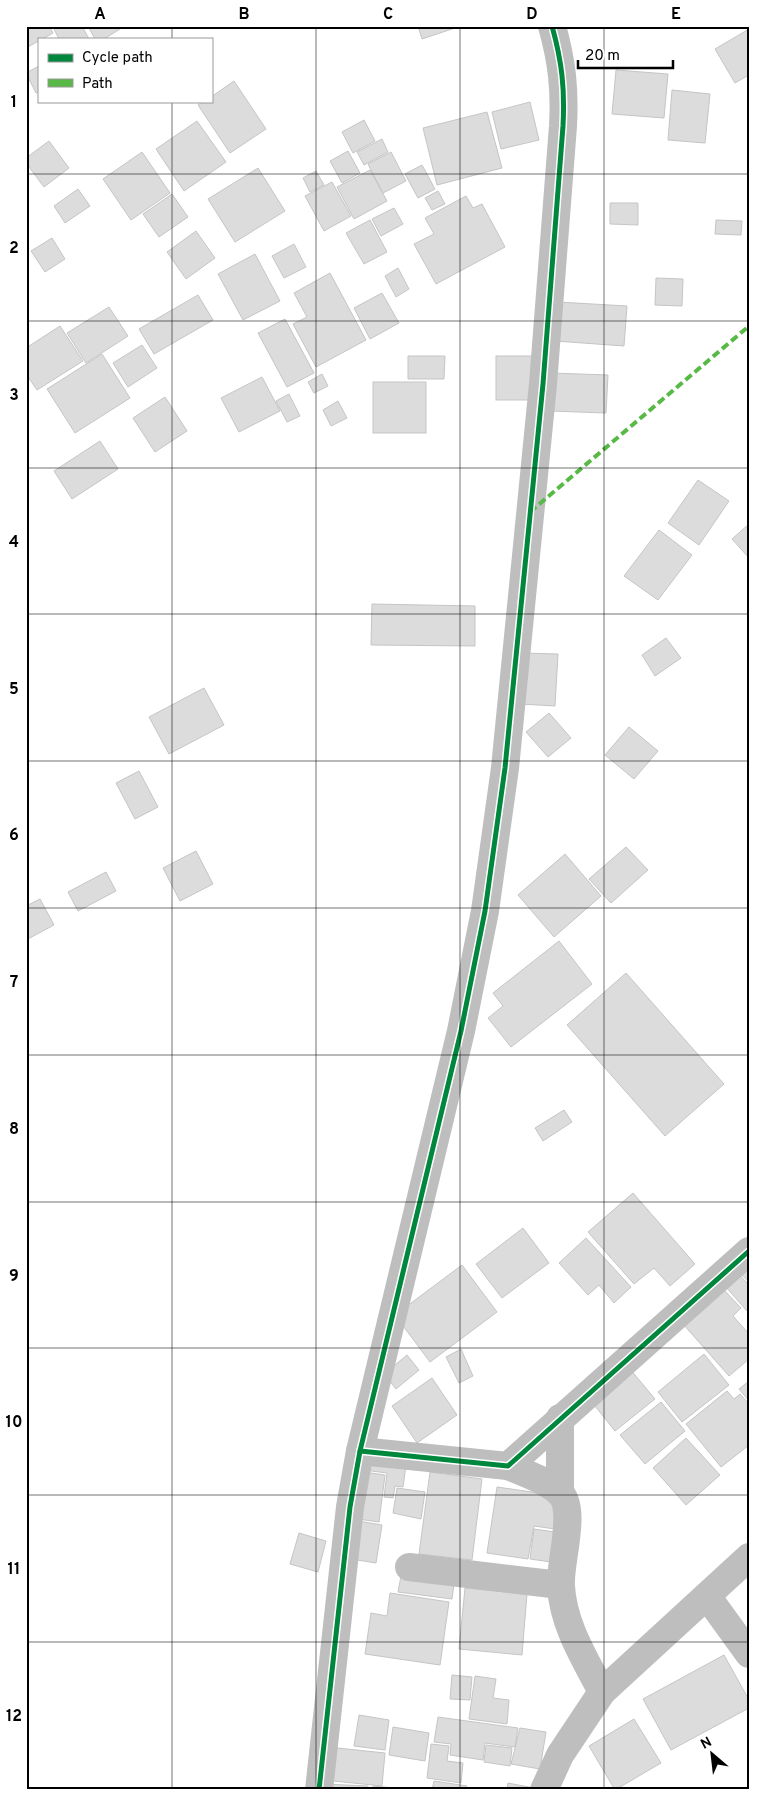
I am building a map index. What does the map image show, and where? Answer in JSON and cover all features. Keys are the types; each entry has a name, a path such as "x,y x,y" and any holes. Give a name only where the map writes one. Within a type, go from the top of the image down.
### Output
{"street":[{"path":"319,1790 350,1507 360,1451 461,1031 484,911 505,768 543,384 563,126 565,92 561,58 552,26"},
{"path":"508,1466 749,1251"},
{"path":"560,1418 560,1493 568,1512 560,1585 565,1613 572,1634 602,1692"},
{"path":"360,1451 508,1466 533,1476 560,1493"},
{"path":"544,1790 560,1755 602,1692 749,1557"},
{"path":"409,1567 560,1585"},
{"path":"706,1596 749,1654"}],"building":[{"path":"26,26 49,26 53,33 44,38 38,38 38,41 26,48"},
{"path":"82,26 88,38 58,38 53,27"},
{"path":"88,26 119,26 120,29 106,38 94,38"},
{"path":"418,26 454,26 455,28 422,39"},
{"path":"749,29 749,75 735,83 715,49"},
{"path":"38,67 38,92 36,93 26,73"},
{"path":"616,70 668,74 664,118 612,114"},
{"path":"234,81 266,129 230,153 198,105 202,102 212,102 212,96"},
{"path":"672,90 710,94 705,143 668,140"},
{"path":"530,102 539,140 501,149 492,112"},
{"path":"487,112 502,168 437,185 423,128"},
{"path":"364,120 375,141 353,153 342,132"},
{"path":"197,121 226,162 184,191 156,149"},
{"path":"382,139 388,152 364,165 357,152"},
{"path":"49,141 69,168 44,187 26,163 26,158"},
{"path":"348,151 360,173 342,183 330,161"},
{"path":"142,152 170,193 131,220 103,179"},
{"path":"391,152 406,181 383,193 368,164"},
{"path":"422,165 435,189 418,198 405,174"},
{"path":"258,168 285,211 235,242 208,199"},
{"path":"370,170 387,201 354,219 337,187"},
{"path":"316,171 324,185 310,192 303,178"},
{"path":"332,182 351,216 324,231 305,196"},
{"path":"78,189 90,206 65,223 54,206"},
{"path":"438,191 445,204 432,210 425,198"},
{"path":"172,194 188,217 159,237 143,214"},
{"path":"466,196 473,208 482,204 505,247 436,284 414,244 434,234 425,218"},
{"path":"610,203 638,203 638,225 610,224"},
{"path":"394,208 403,224 381,236 372,219"},
{"path":"370,220 387,252 364,264 346,233"},
{"path":"716,220 742,221 741,235 715,234"},
{"path":"196,231 215,258 186,279 167,252"},
{"path":"52,238 65,259 45,272 31,251"},
{"path":"294,244 306,267 284,278 272,256"},
{"path":"255,254 280,301 243,320 218,274"},
{"path":"398,268 409,289 396,297 385,276"},
{"path":"330,273 366,340 316,367 293,324 307,317 294,293"},
{"path":"656,278 683,279 682,306 655,305"},
{"path":"382,293 399,323 370,339 354,308"},
{"path":"198,295 213,320 154,354 139,329"},
{"path":"558,302 627,306 624,346 555,341"},
{"path":"109,307 128,336 86,363 67,333"},
{"path":"285,319 314,373 287,387 258,333"},
{"path":"60,326 83,361 37,390 26,374 26,348"},
{"path":"142,345 157,368 128,387 113,363"},
{"path":"102,354 130,398 75,433 47,389"},
{"path":"408,356 445,356 444,379 408,379"},
{"path":"496,356 536,356 536,400 496,400"},
{"path":"551,373 608,375 606,413 550,411"},
{"path":"322,374 328,386 314,393 308,382"},
{"path":"262,377 280,411 239,432 221,398"},
{"path":"373,382 426,382 426,433 373,433"},
{"path":"289,394 300,416 287,422 276,401"},
{"path":"165,397 187,431 155,452 133,418"},
{"path":"338,401 347,418 331,426 323,410"},
{"path":"100,441 118,469 72,499 54,471"},
{"path":"698,480 729,501 699,545 668,523"},
{"path":"749,524 749,558 732,539"},
{"path":"659,530 692,555 658,600 624,576"},
{"path":"372,604 475,606 475,646 371,645"},
{"path":"666,638 681,658 655,676 642,655"},
{"path":"523,653 558,654 555,706 520,704"},
{"path":"204,688 224,725 169,754 149,717"},
{"path":"549,713 571,738 548,757 526,732"},
{"path":"629,727 658,751 634,779 605,755"},
{"path":"139,771 158,807 135,819 116,783"},
{"path":"626,847 648,870 611,903 589,879"},
{"path":"196,851 213,884 180,901 163,868"},
{"path":"565,854 601,896 554,937 518,895"},
{"path":"106,872 116,891 78,911 68,892"},
{"path":"40,899 54,925 26,940 26,906"},
{"path":"559,941 592,984 511,1047 488,1018 503,1006 493,993"},
{"path":"626,973 724,1084 665,1136 567,1025"},
{"path":"564,1110 572,1122 543,1141 535,1128"},
{"path":"633,1193 695,1264 670,1286 654,1268 634,1284 588,1232"},
{"path":"523,1228 549,1263 502,1298 476,1264"},
{"path":"586,1238 631,1287 614,1303 599,1285 588,1295 559,1263"},
{"path":"749,1264 749,1282 740,1273"},
{"path":"462,1265 497,1312 430,1362 395,1315"},
{"path":"739,1274 749,1285 749,1308 747,1311 725,1286"},
{"path":"723,1289 741,1308 733,1316 749,1334 749,1359 729,1376 683,1324"},
{"path":"461,1349 473,1376 459,1383 446,1357"},
{"path":"704,1354 729,1385 682,1422 658,1392"},
{"path":"407,1355 419,1370 396,1389 384,1374"},
{"path":"630,1369 655,1399 615,1431 591,1401"},
{"path":"432,1378 457,1415 417,1443 392,1406"},
{"path":"749,1381 749,1401 739,1389"},
{"path":"727,1391 734,1399 740,1394 749,1404 749,1445 721,1467 686,1424"},
{"path":"661,1402 685,1431 645,1464 620,1435"},
{"path":"686,1438 720,1475 686,1505 653,1468"},
{"path":"366,1453 407,1458 403,1487 395,1486 393,1498 384,1497 387,1473 364,1470"},
{"path":"357,1471 385,1475 379,1522 351,1518"},
{"path":"430,1472 482,1479 472,1560 419,1554"},
{"path":"497,1487 560,1496 555,1529 534,1526 528,1559 487,1553"},
{"path":"397,1488 425,1492 421,1519 393,1513"},
{"path":"358,1521 382,1525 376,1563 351,1559"},
{"path":"534,1529 555,1532 551,1562 530,1559"},
{"path":"299,1533 326,1541 318,1572 290,1564"},
{"path":"401,1576 454,1584 452,1599 398,1592"},
{"path":"465,1588 527,1594 522,1655 459,1649"},
{"path":"390,1593 449,1602 440,1665 365,1654 371,1613 387,1616"},
{"path":"724,1655 749,1700 749,1708 671,1750 643,1699"},
{"path":"452,1675 472,1677 470,1700 450,1699"},
{"path":"475,1676 496,1679 493,1698 509,1700 507,1724 469,1719"},
{"path":"359,1715 389,1720 385,1750 354,1746"},
{"path":"438,1717 518,1728 515,1747 485,1743 483,1760 450,1755 451,1744 434,1742"},
{"path":"634,1719 661,1763 615,1790 589,1746"},
{"path":"393,1727 429,1733 425,1761 389,1755"},
{"path":"520,1728 546,1732 540,1769 511,1764"},
{"path":"431,1744 449,1746 447,1761 463,1763 461,1783 427,1778"},
{"path":"486,1745 512,1748 510,1766 484,1762"},
{"path":"328,1747 385,1753 382,1786 324,1780"},
{"path":"434,1781 467,1786 466,1790 432,1790"},
{"path":"508,1783 534,1788 534,1790 507,1790"},
{"path":"324,1784 368,1786 368,1790 323,1790"},
{"path":"373,1786 417,1790 373,1790"}],"marked path":[{"path":"530,512 749,326"}],"cycle path":[{"path":"319,1790 350,1507 360,1451 461,1031 485,911 505,768 543,384 563,126 564,100 562,76 552,26"},
{"path":"360,1451 508,1466 749,1251"}]}
